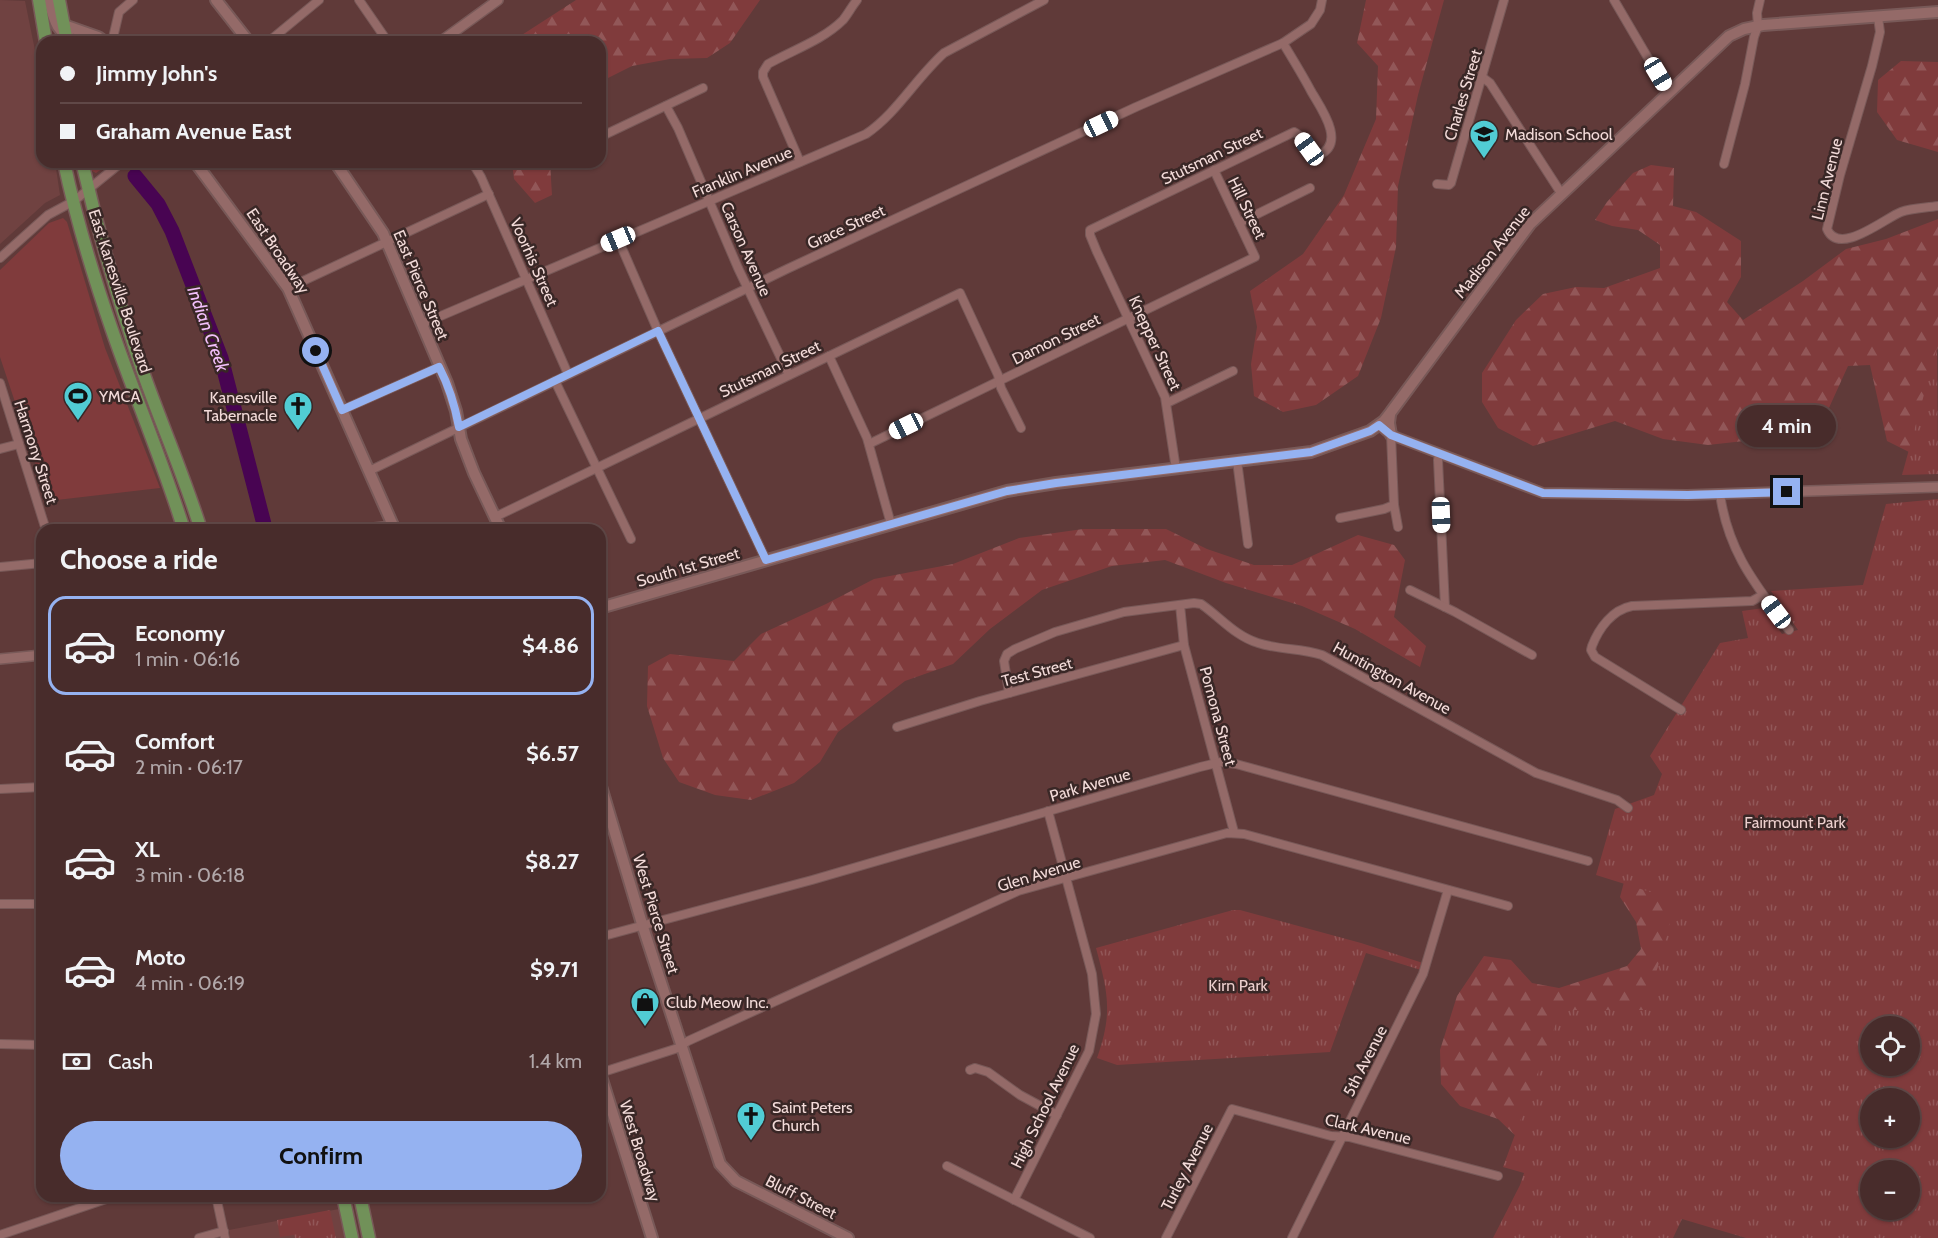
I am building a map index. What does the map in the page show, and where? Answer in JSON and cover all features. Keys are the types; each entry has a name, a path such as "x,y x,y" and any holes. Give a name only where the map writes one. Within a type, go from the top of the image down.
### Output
{"main road":[{"path":"39,0 45,36"},
{"path":"49,0 54,23 66,35 82,36"},
{"path":"59,0 66,35"},
{"path":"216,0 244,36"},
{"name":"Madison Avenue","path":"1379,425 1391,414 1530,224 1729,36 1758,26 1938,12"},
{"name":"East Kanesville Boulevard","path":"66,168 112,330 182,524"},
{"name":"East Kanesville Boulevard","path":"84,168 116,293 199,524"},
{"name":"East Broadway","path":"199,168 288,288 393,524"},
{"name":"East Pierce Street","path":"339,168 387,242 447,383 474,473 498,524"},
{"path":"1391,414 1389,428 1391,435"},
{"name":"South 1st Street","path":"606,606 1026,487 1311,452 1370,431 1379,425"},
{"name":"West Pierce Street","path":"606,803 643,927 720,1164 740,1183"},
{"name":"West Broadway","path":"606,1092 652,1238"},
{"name":"Bluff Street","path":"740,1183 848,1238"},
{"path":"344,1202 352,1238"},
{"path":"361,1202 369,1238"}],"street":[{"path":"113,36 119,12 133,0"},
{"path":"275,36 319,0"},
{"path":"359,0 384,36"},
{"path":"448,36 498,0"},
{"path":"800,162 763,77 763,72 768,64 823,34 844,19 857,0"},
{"name":"Franklin Avenue","path":"422,324 866,134 877,127 944,53 1044,0"},
{"name":"Grace Street","path":"369,471 747,288 1136,107 1283,43 1311,24 1320,9 1322,0"},
{"name":"Charles Street","path":"1437,184 1449,185 1451,183 1504,0"},
{"path":"1614,0 1668,92"},
{"path":"1724,164 1758,26 1757,13 1760,0"},
{"name":"Linn Avenue","path":"1878,17 1880,32 1872,66 1827,229 1836,239 1845,239 1877,227 1901,212 1938,206"},
{"name":"Stutsman Street","path":"1090,235 1090,230 1294,132 1309,149 1319,155 1328,149 1331,134 1328,119 1283,43"},
{"path":"1482,77 1490,83 1561,193"},
{"path":"606,134 704,88"},
{"name":"Carson Avenue","path":"666,106 747,288 789,375"},
{"path":"0,258 48,215 74,201 115,168"},
{"name":"Voorhis Street","path":"475,168 489,194 568,374"},
{"name":"Hill Street","path":"1214,170 1255,257"},
{"path":"1239,223 1310,188"},
{"path":"288,288 489,194"},
{"name":"Knepper Street","path":"1090,235 1167,403 1176,469"},
{"path":"618,239 658,331 766,560"},
{"name":"Damon Street","path":"868,444 1255,257"},
{"name":"Stutsman Street","path":"495,517 960,293 999,381"},
{"path":"829,356 868,444 891,524"},
{"path":"342,410 439,367"},
{"path":"1167,403 1233,371"},
{"path":"555,381 631,539"},
{"path":"999,381 1021,428"},
{"name":"Harmony Street","path":"0,383 44,524"},
{"path":"146,420 160,417"},
{"path":"1379,425 1391,435 1543,493 1720,494 1938,488"},
{"path":"1391,435 1394,505 1398,527"},
{"path":"0,449 19,444"},
{"path":"1440,454 1438,460 1445,607"},
{"path":"1237,461 1248,544"},
{"path":"1720,494 1728,534 1738,556 1763,595 1790,630"},
{"path":"1340,518 1394,505"},
{"path":"0,567 36,564"},
{"path":"1410,590 1532,655"},
{"path":"1681,710 1595,657 1591,650 1592,646 1605,623 1632,606 1752,601 1763,595"},
{"name":"Huntington Avenue","path":"1010,693 1004,661 1007,654 1015,649 1055,632 1124,612 1201,604 1236,632 1259,644 1322,655 1536,773 1617,800 1628,808"},
{"name":"Pomona Street","path":"1180,605 1184,645 1234,832"},
{"name":"Test Street","path":"897,727 1184,645"},
{"path":"0,659 36,656"},
{"name":"Park Avenue","path":"606,936 1216,764 1228,763 1588,861"},
{"path":"0,789 36,787"},
{"name":"High School Avenue","path":"1014,1200 1089,1050 1096,1014 1092,975 1048,811"},
{"name":"Glen Avenue","path":"606,1071 682,1045 1006,896 1219,834 1234,832 1508,906"},
{"name":"5th Avenue","path":"1292,1238 1423,974 1448,890"},
{"path":"0,904 36,904"},
{"path":"0,1044 36,1045"},
{"path":"970,1070 975,1068 988,1072 1020,1095 1057,1115"},
{"name":"Clark Avenue","path":"1232,1109 1331,1136 1348,1137 1498,1176"},
{"name":"Turley Avenue","path":"1166,1238 1232,1109"},
{"path":"947,1166 1090,1238"},
{"path":"0,1235 98,1202"},
{"path":"199,1238 224,1235 217,1202"}],"shaded area":[{"path":"0,0 25,1 36,55 36,168 56,168 60,195 45,203 0,244"},
{"path":"339,1209 345,1238 230,1238 229,1230"}],"green space":[{"path":"576,0 760,0 730,43 707,58 670,59 632,66 606,79 606,36 520,36"},
{"path":"1366,0 1444,0 1418,95 1398,186 1396,247 1381,318 1358,376 1316,405 1283,412 1254,396 1251,364 1257,327 1250,291 1303,254 1344,195 1376,119 1378,66 1357,43"},
{"path":"1901,61 1938,62 1938,152 1897,140 1877,112 1878,80"},
{"path":"1651,165 1674,168 1673,206 1696,212 1741,241 1741,277 1727,302 1743,320 1803,281 1846,249 1886,239 1938,219 1938,347 1909,452 1887,441 1870,365 1848,366 1823,421 1797,435 1708,445 1663,439 1615,421 1533,446 1498,428 1482,402 1482,373 1516,320 1543,294 1576,287 1604,288 1660,268 1660,245 1638,230 1612,226 1595,220 1607,202 1633,173"},
{"path":"88,168 103,168 96,173"},
{"path":"513,168 550,168 552,195 535,203 514,179"},
{"name":"YMCA","path":"63,218 67,222 105,348 160,488 48,501 0,357 0,270 49,223"},
{"path":"1937,347 1938,474 1902,475"},
{"name":"Fairmount Park","path":"1938,499 1938,1238 1746,1238 1682,1219 1673,1238 1493,1238 1524,1173 1503,1167 1561,1010 1646,1010 1676,900 1596,875 1615,809 1654,795 1662,774 1650,756 1720,643 1748,638 1742,611 1764,608 1782,634 1798,630 1771,591 1863,585 1886,504"},
{"path":"1083,529 1166,529 1207,549 1254,565 1292,565 1358,535 1394,545 1405,560 1394,617 1426,646 1420,667 1355,629 1302,606 1226,583 1165,560 1112,566 1042,590 990,629 953,664 905,681 838,732 820,762 794,783 751,800 715,795 679,782 663,758 647,706 648,666 670,654 734,661 761,634 874,579 953,564 1019,538"},
{"path":"1627,871 1691,896 1652,1020 1522,1142 1498,1119 1460,1106 1441,1084 1440,1050 1457,996 1484,956 1511,960 1532,983 1559,988 1627,966 1641,949 1636,922 1620,897"},
{"name":"Kirn Park","path":"1233,910 1361,943 1426,964 1424,971 1366,953 1330,1052 1117,1065 1097,1058 1105,1028 1107,1003 1096,948"},
{"path":"330,1210 336,1238 295,1238 294,1235 280,1237 277,1220"}],"waterway":[{"name":"Indian Creek","path":"135,176 158,204 172,231 221,358 264,524"}],"place":[{"name":"Madison School","path":"1484,160"},
{"name":"YMCA","path":"78,422"},
{"name":"Kanesville Tabernacle","path":"298,432"},
{"name":"Club Meow Inc.","path":"645,1028"},
{"name":"Saint Peters Church","path":"751,1142"}],"route":[{"path":"316,351 342,410 439,367 447,383 459,427 658,331 766,560 1007,491 1311,452 1370,431 1379,425 1386,433 1543,493 1688,495 1787,492"}]}
